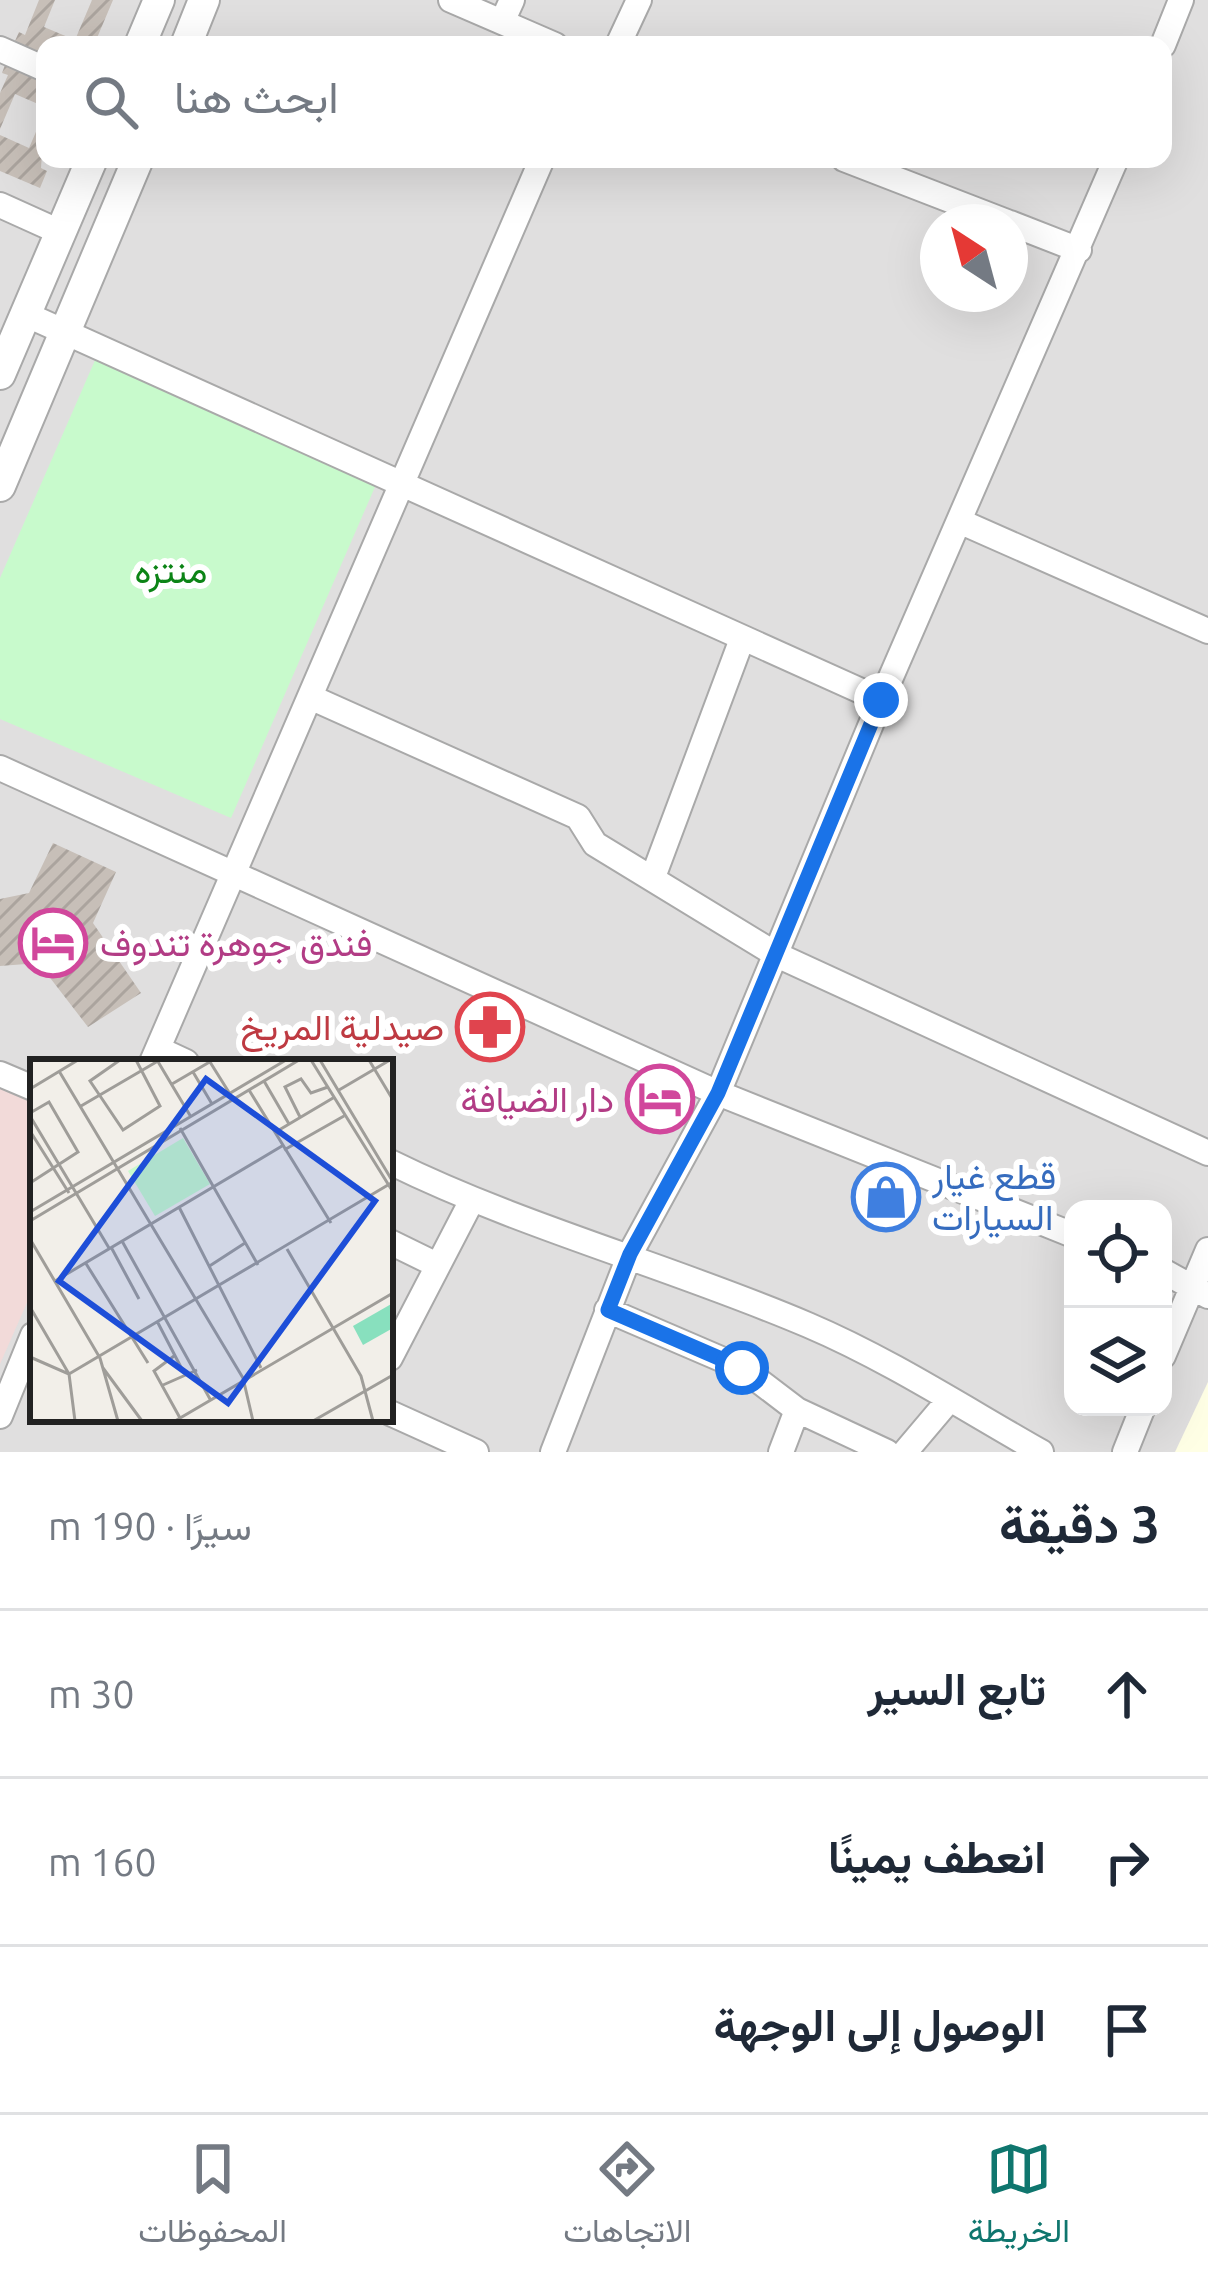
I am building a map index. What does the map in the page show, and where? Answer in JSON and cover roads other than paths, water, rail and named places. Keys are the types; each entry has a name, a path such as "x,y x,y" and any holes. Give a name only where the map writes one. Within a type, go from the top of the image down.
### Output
{"street":[{"path":"144,36 159,0"},
{"path":"190,36 204,0"},
{"path":"451,0 507,11 542,36"},
{"path":"622,36 639,0"},
{"path":"1167,36 1181,0"},
{"path":"0,49 36,65"},
{"path":"0,374 88,168"},
{"path":"0,486 134,168"},
{"path":"155,1055 538,168"},
{"path":"867,168 959,204"},
{"path":"553,1452 630,1254 718,1093 881,700 1112,168"},
{"path":"0,206 62,233"},
{"path":"1028,231 1079,250"},
{"path":"25,314 881,700"},
{"path":"959,521 1208,631"},
{"path":"653,878 742,639"},
{"path":"310,697 578,817 595,844 777,955 1208,1153"},
{"path":"0,768 718,1093 1064,1231"},
{"path":"0,1074 30,1087"},
{"path":"393,1163 471,1202 630,1254 813,1327 1041,1452"},
{"path":"393,1352 471,1202"},
{"path":"393,1243 435,1264"},
{"path":"1172,1340 1200,1289 1208,1250"},
{"path":"1172,1275 1200,1289"},
{"path":"608,1310 742,1368 797,1410 887,1452"},
{"path":"0,1415 30,1342"},
{"path":"904,1452 949,1400"},
{"path":"781,1452 797,1410"},
{"path":"393,1414 476,1452"},
{"path":"1125,1452 1139,1416"}],"place":[{"name":"فندق جوهرة تندوف","path":"53,943"},
{"name":"صيدلية المريخ","path":"490,1027"},
{"name":"دار الضيافة","path":"660,1099"},
{"name":"قطع غيار السيارات","path":"886,1197"}],"park label":[{"name":"منتزه","path":"171,570"}]}
